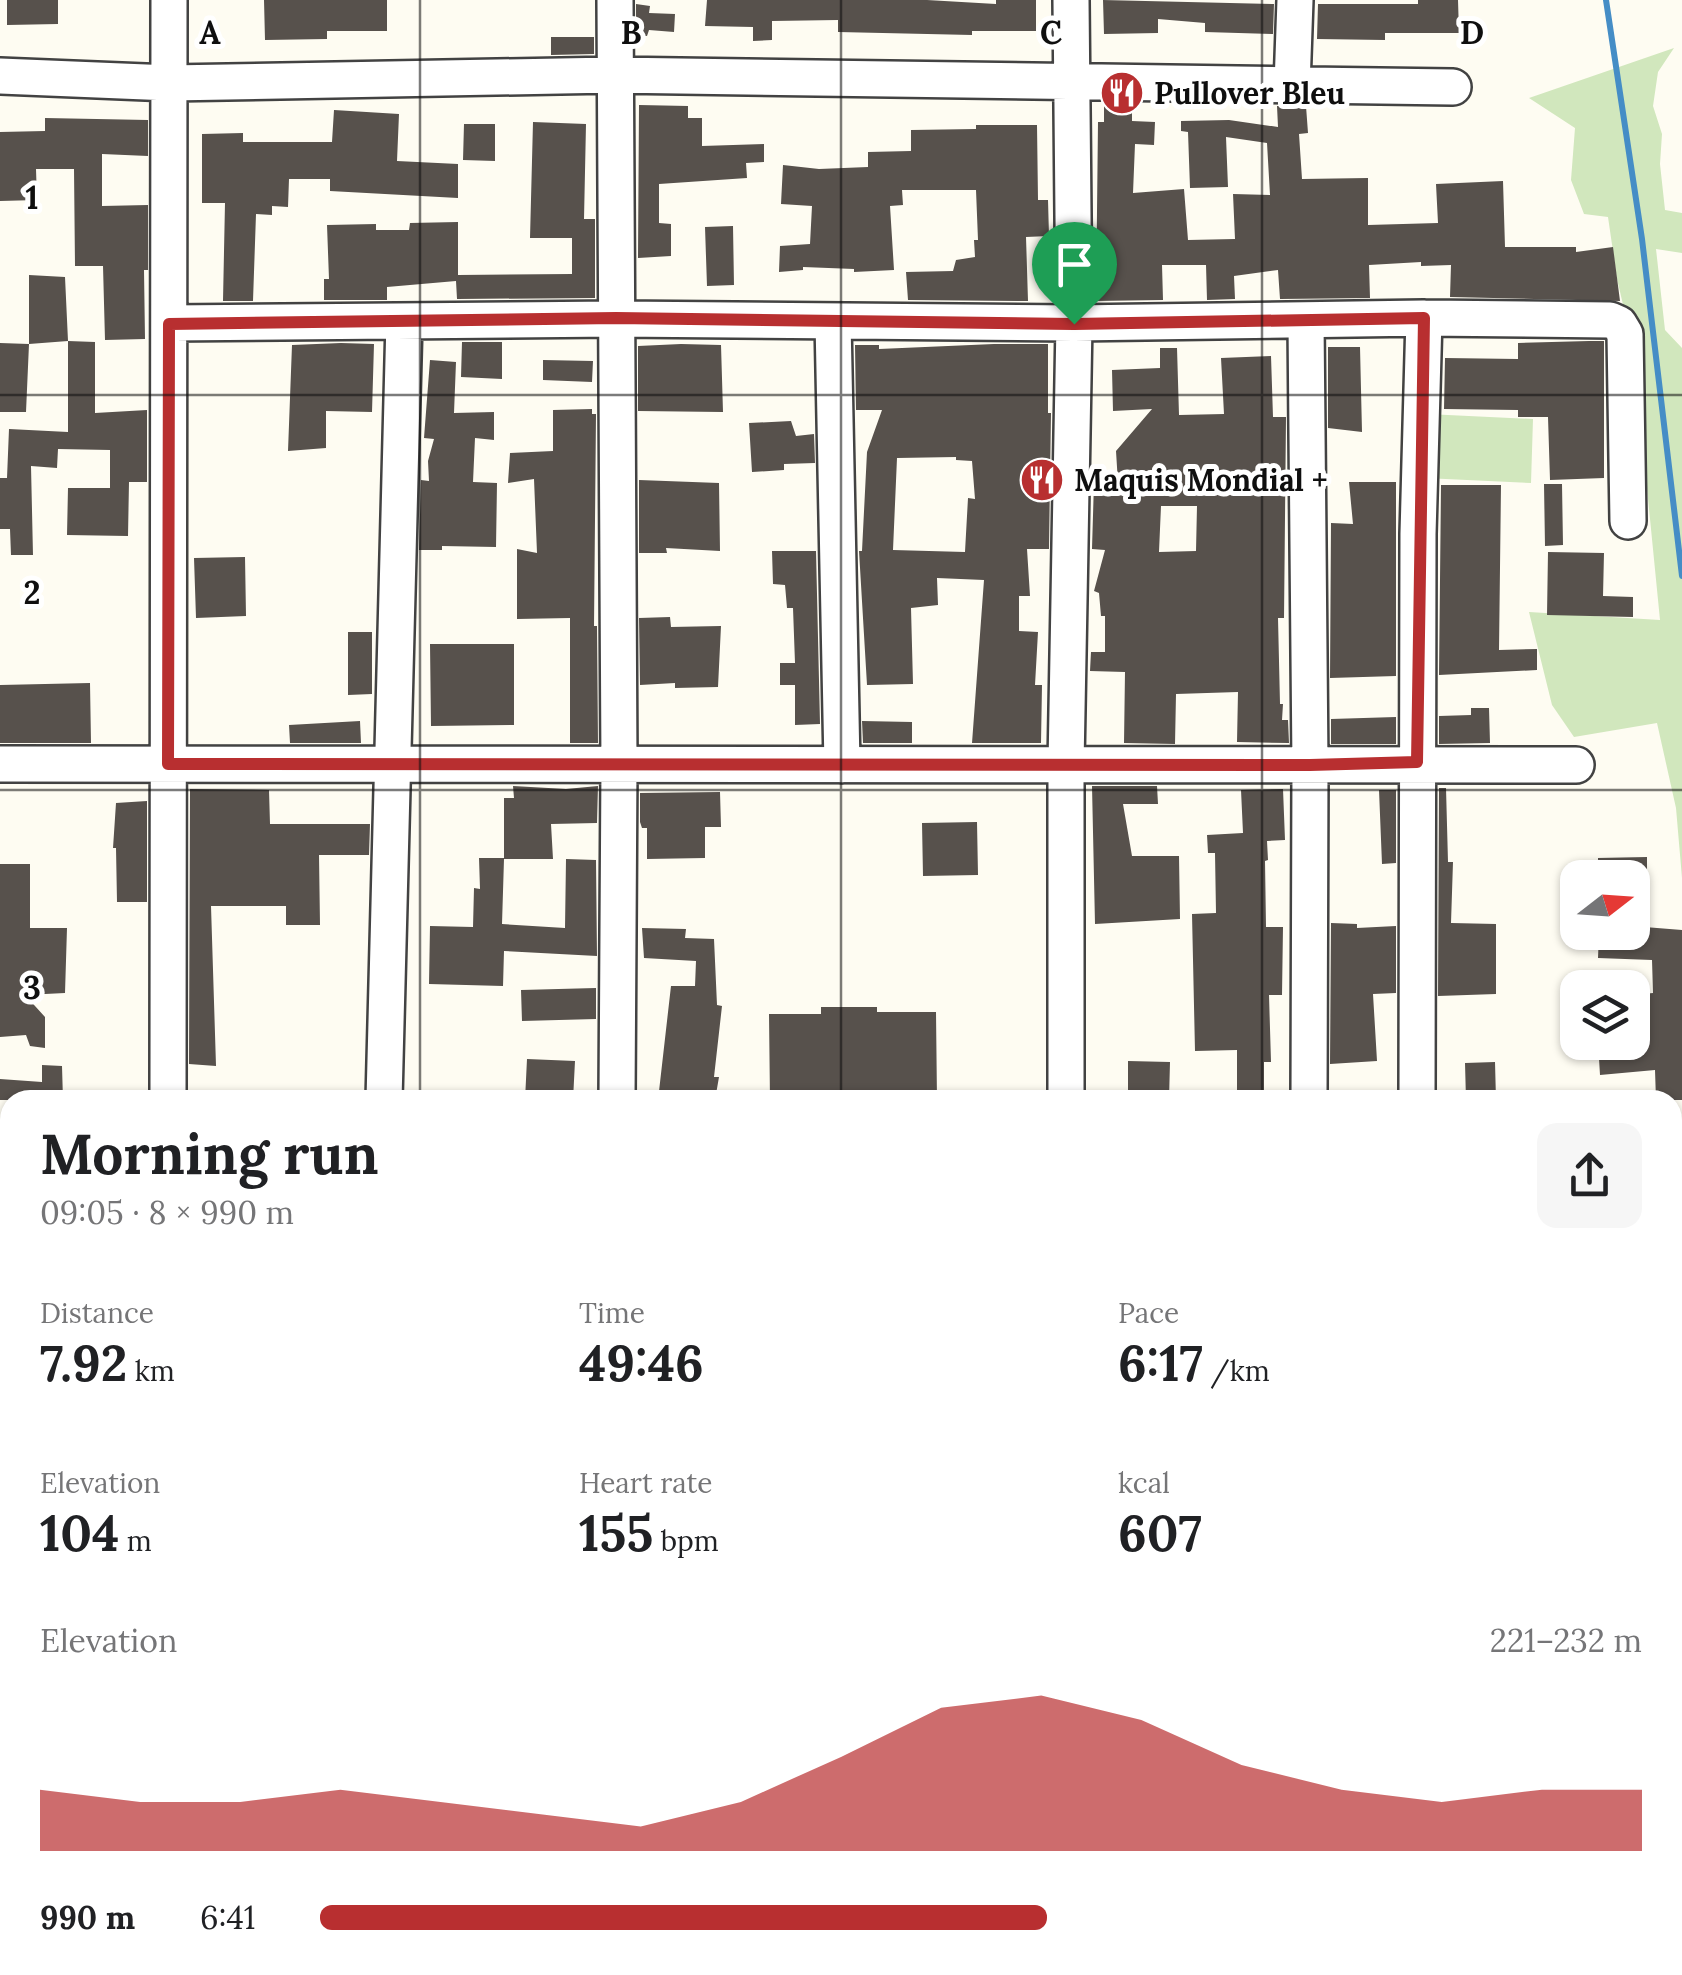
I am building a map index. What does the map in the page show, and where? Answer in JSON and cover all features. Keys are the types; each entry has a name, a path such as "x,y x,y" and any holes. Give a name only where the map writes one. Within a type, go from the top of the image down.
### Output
{"street":[{"path":"168,1090 169,0"},
{"path":"615,0 617,1090"},
{"path":"1066,1090 1066,765 1074,324 1071,0"},
{"path":"1292,86 1295,0"},
{"path":"0,76 170,83 613,75 1454,88"},
{"path":"169,324 616,318 1074,324 1424,318 1610,320 1619,324 1625,334 1628,522"},
{"path":"1416,1090 1424,318"},
{"path":"384,1090 404,321"},
{"path":"833,321 842,765"},
{"path":"1306,321 1309,1090"},
{"path":"0,764 1576,765"}],"green space":[{"path":"1674,48 1658,72 1653,106 1662,134 1660,164 1665,210 1682,213 1682,253 1656,249 1665,330 1682,348 1682,878 1676,808 1657,723 1574,737 1552,705 1529,612 1660,620 1633,347 1608,217 1584,214 1571,180 1575,128 1529,98"},
{"path":"1427,414 1533,419 1531,483 1424,478"}],"building":[{"path":"7,0 58,0 58,24 7,25"},
{"path":"264,0 387,0 387,31 327,31 327,39 265,40"},
{"path":"707,0 927,0 996,4 996,0 1036,0 1036,31 972,31 972,35 838,32 838,20 772,21 772,40 753,41 753,27 705,26"},
{"path":"1103,0 1274,4 1273,34 1205,32 1205,23 1158,19 1158,33 1104,34"},
{"path":"1418,0 1458,0 1459,33 1385,33 1385,40 1317,39 1318,4 1418,4"},
{"path":"636,4 650,6 649,13 675,14 674,32 649,30 647,36 636,35"},
{"path":"551,37 594,37 594,54 551,55"},
{"path":"1104,103 1132,104 1132,121 1155,122 1154,145 1135,144 1133,193 1184,189 1188,240 1235,239 1233,194 1270,195 1267,143 1226,137 1228,187 1190,188 1188,132 1181,131 1181,121 1229,120 1278,127 1277,106 1306,106 1308,133 1299,134 1302,179 1368,178 1368,225 1438,223 1436,184 1503,181 1505,247 1576,247 1576,252 1613,247 1620,301 1450,297 1451,265 1421,266 1421,262 1369,265 1370,298 1280,299 1278,270 1234,276 1235,299 1207,300 1206,265 1162,265 1163,300 1096,301 1098,122 1104,122"},
{"path":"639,105 688,106 688,118 702,118 702,146 764,144 764,162 746,163 747,178 659,184 659,223 671,224 671,256 638,258"},
{"path":"334,110 399,114 397,161 458,164 458,198 330,191 330,179 289,179 288,207 272,206 272,215 256,214 253,301 223,301 225,203 202,203 202,134 243,133 243,142 332,142"},
{"path":"45,118 148,120 148,156 102,154 102,206 148,205 145,339 105,340 103,266 75,266 74,169 36,169 37,200 0,201 0,132 45,131"},
{"path":"533,122 586,124 584,219 595,219 595,298 457,299 456,281 387,287 387,300 324,300 324,279 329,279 327,225 376,224 376,230 409,230 410,223 458,222 458,275 572,274 572,238 530,238"},
{"path":"464,124 495,124 495,161 463,160"},
{"path":"976,125 1037,125 1038,200 1048,200 1049,236 1026,237 1028,301 908,300 906,272 953,271 956,260 975,257 976,190 902,190 903,205 890,206 894,270 854,272 803,267 779,272 780,246 810,244 812,206 781,204 783,165 819,169 868,167 868,152 911,151 911,130 976,129"},
{"path":"733,226 734,285 707,286 705,227"},
{"path":"29,275 65,277 68,341 29,344"},
{"path":"68,341 95,342 95,413 147,410 147,482 129,482 128,536 67,535 68,488 110,488 110,450 58,449 57,468 31,466 33,555 11,555 10,529 0,529 0,478 7,478 9,429 68,432"},
{"path":"1604,341 1604,478 1550,480 1548,417 1518,417 1518,410 1444,409 1445,358 1518,359 1518,343"},
{"path":"462,342 502,342 502,379 461,377"},
{"path":"0,343 29,344 26,412 0,412"},
{"path":"374,344 372,412 326,411 326,448 288,451 292,345"},
{"path":"1048,344 1049,549 1027,549 1030,596 1019,596 1019,631 1038,632 1035,685 1042,685 1041,743 972,743 984,580 937,578 938,605 911,608 913,684 867,685 859,551 867,452 882,410 856,410 855,345 879,345 879,349","holes":["897,458 972,461 975,499 968,498 965,552 893,550"]},
{"path":"721,345 723,412 638,411 638,346"},
{"path":"1328,347 1360,347 1362,432 1328,428"},
{"path":"1160,348 1177,348 1179,415 1224,414 1221,358 1271,356 1273,417 1286,417 1284,618 1278,618 1280,704 1282,720 1288,720 1289,743 1237,742 1238,692 1176,694 1175,744 1124,743 1125,672 1090,671 1091,652 1105,652 1105,616 1101,616 1099,593 1094,591 1105,550 1092,549 1094,482 1118,483 1116,451 1152,409 1113,411 1112,370 1160,368","holes":["1161,506 1197,506 1196,551 1159,552"]},
{"path":"430,360 456,362 454,413 494,412 494,440 475,438 473,482 497,483 496,547 442,546 442,550 419,550 421,480 429,481 428,461 434,439 424,438"},
{"path":"543,360 593,361 592,382 543,380"},
{"path":"592,409 592,414 596,414 594,626 598,743 570,743 570,618 517,619 517,549 537,553 534,479 508,483 510,453 553,451 553,410"},
{"path":"791,421 796,436 814,434 815,463 784,464 784,470 752,472 749,423"},
{"path":"639,480 719,483 720,551 666,548 667,553 639,553"},
{"path":"1349,482 1396,482 1396,676 1330,678 1331,523 1353,524"},
{"path":"1544,484 1562,484 1563,545 1545,546"},
{"path":"1441,485 1501,485 1499,650 1537,649 1537,670 1439,675"},
{"path":"772,551 816,551 820,724 795,725 795,685 780,685 780,663 795,663 793,608 787,608 785,585 773,584"},
{"path":"1548,552 1604,553 1603,596 1633,597 1633,617 1547,615"},
{"path":"245,557 246,616 196,618 194,558"},
{"path":"670,617 671,627 721,626 718,687 640,685 639,618"},
{"path":"348,632 372,632 372,694 348,695"},
{"path":"430,644 514,644 514,725 431,726"},
{"path":"90,683 91,743 0,743 0,685"},
{"path":"1471,708 1489,708 1490,743 1439,744 1439,716 1471,715"},
{"path":"1396,717 1396,744 1331,744 1331,719"},
{"path":"360,721 361,743 290,743 289,725"},
{"path":"862,721 912,722 912,743 863,743"},
{"path":"513,786 598,786 597,823 551,824 553,859 504,859 502,924 565,928 566,859 596,860 597,956 504,951 503,986 429,984 430,926 473,927 474,888 480,889 479,858 504,858 504,798 514,798"},
{"path":"1092,786 1157,786 1158,804 1123,804 1132,856 1179,856 1180,919 1095,924"},
{"path":"1439,788 1446,788 1448,862 1453,862 1451,923 1496,924 1496,994 1438,996"},
{"path":"190,789 269,790 270,824 370,824 369,855 319,855 320,925 286,925 286,906 211,906 216,1066 189,1064"},
{"path":"1283,789 1285,840 1267,841 1265,861 1266,927 1283,927 1282,995 1269,995 1271,1062 1264,1062 1264,1090 1237,1090 1237,1050 1195,1051 1192,914 1216,913 1215,853 1208,853 1207,835 1243,833 1241,790"},
{"path":"1379,790 1396,790 1396,863 1382,864"},
{"path":"720,792 721,827 705,827 705,858 647,859 647,828 642,828 640,822 640,793"},
{"path":"147,801 147,902 117,902 113,848 116,803"},
{"path":"977,822 978,875 923,876 922,823"},
{"path":"1647,857 1647,860 1598,860"},
{"path":"0,864 30,864 30,928 67,928 65,993 25,995 45,1017 45,1048 30,1046 26,1035 0,1037"},
{"path":"1331,923 1357,924 1357,928 1396,926 1396,993 1373,994 1377,1061 1330,1064"},
{"path":"1650,927 1682,930 1682,1090 1656,1090 1655,1070 1600,1075 1599,1060 1650,1060 1653,993 1652,960 1598,958 1598,950 1650,950"},
{"path":"642,928 686,929 685,938 714,939 717,1005 722,1006 714,1077 719,1077 717,1090 659,1090 671,986 695,986 696,961 644,958"},
{"path":"596,988 596,1019 522,1021 521,990"},
{"path":"821,1007 936,1012 937,1090 770,1090 769,1014 821,1014"},
{"path":"527,1059 575,1061 574,1090 525,1090"},
{"path":"1128,1061 1170,1062 1169,1090 1128,1090"},
{"path":"1495,1062 1496,1090 1466,1090 1465,1063"},
{"path":"42,1065 62,1066 63,1090 0,1090 0,1079 42,1082"}],"waterway":[{"path":"1606,0 1642,239 1682,576"}],"place":[{"name":"Pullover Bleu","path":"1122,93"},
{"name":"Maquis Mondial +","path":"1042,480"}],"route":[{"path":"616,318 1074,324 1424,318 1417,762 168,764 169,324 616,318"}]}
